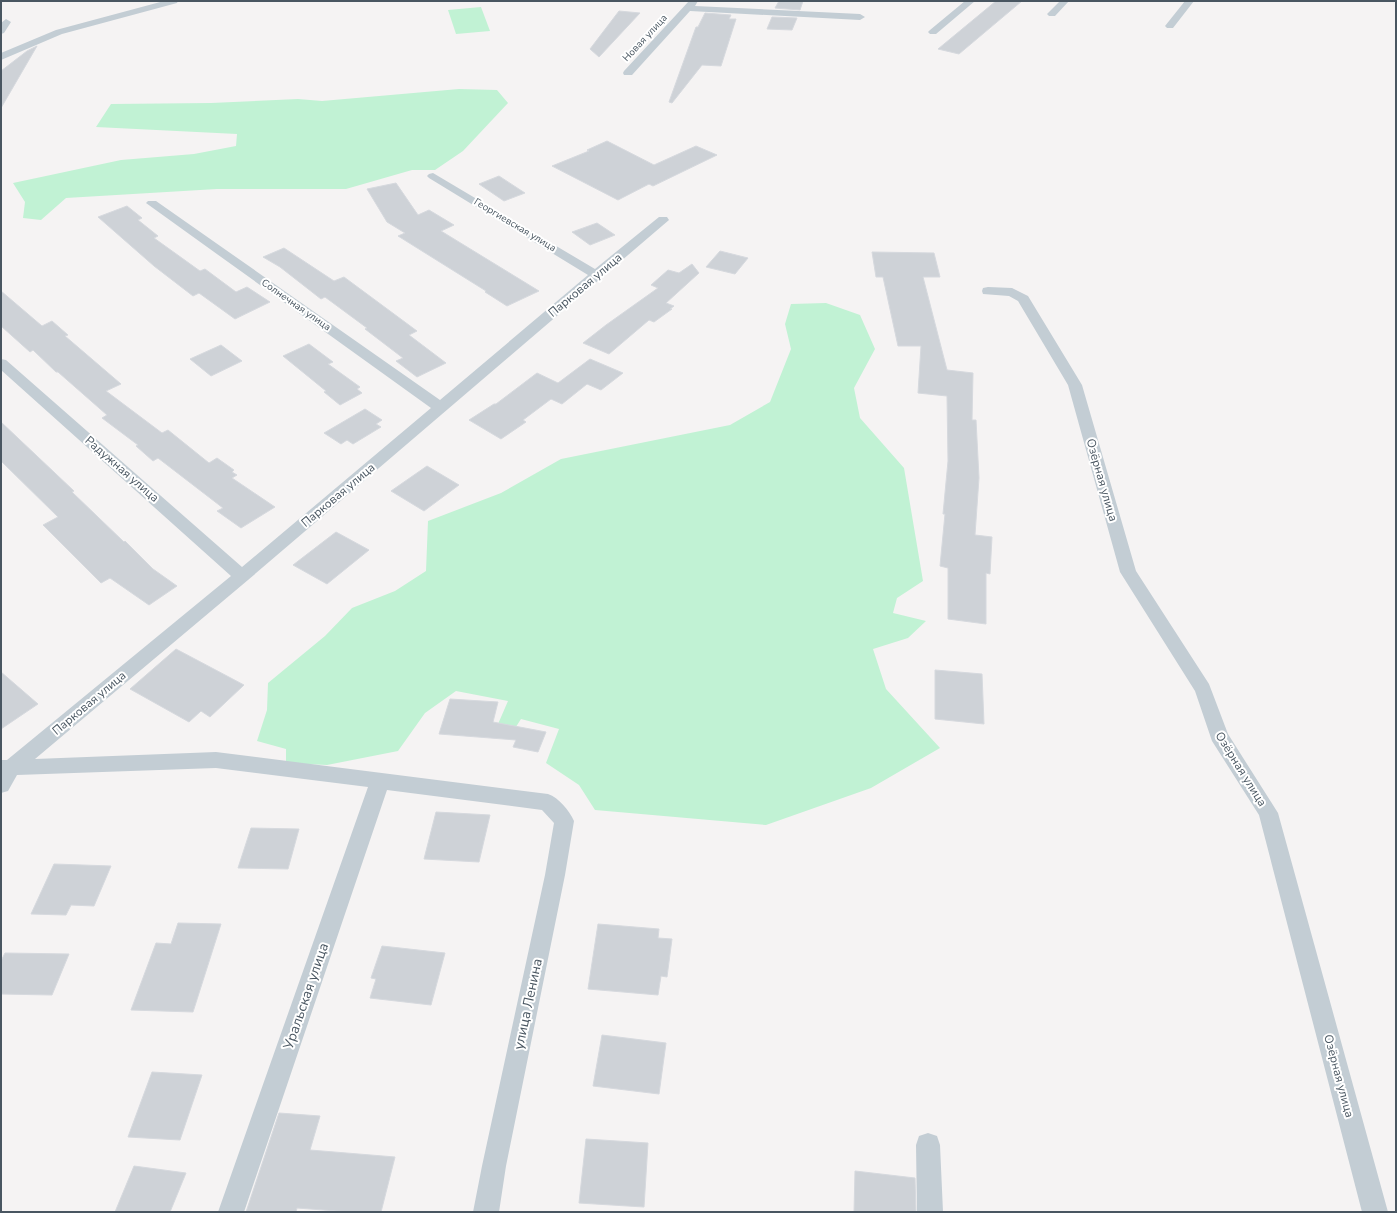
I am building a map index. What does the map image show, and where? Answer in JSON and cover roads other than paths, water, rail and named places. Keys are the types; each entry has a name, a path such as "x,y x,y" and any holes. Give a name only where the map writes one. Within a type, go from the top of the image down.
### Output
{"street":[{"path":"1,57 59,32 174,1"},
{"path":"934,32 971,1"},
{"path":"1052,14 1065,1"},
{"path":"1170,26 1190,1"},
{"path":"691,4 860,17"},
{"name":"Новая улица","path":"628,73 691,4"},
{"path":"1,31 6,22"},
{"name":"Георгиевская улица","path":"433,176 596,275"},
{"name":"Солнечная улица","path":"152,203 441,408"},
{"name":"Парковая улица","path":"1,785 6,768 242,576 596,275 663,220"},
{"name":"Озёрная улица","path":"988,291 1012,292 1023,299 1075,385 1128,572 1203,689 1218,736 1268,813 1375,1212"},
{"name":"Радужная улица","path":"1,362 242,576"},
{"path":"6,768 216,760 380,781"},
{"name":"улица Ленина","path":"380,781 548,802 564,821 555,875 494,1166 486,1212"},
{"name":"Уральская улица","path":"231,1212 380,781"},
{"path":"928,1145 930,1212"}]}
